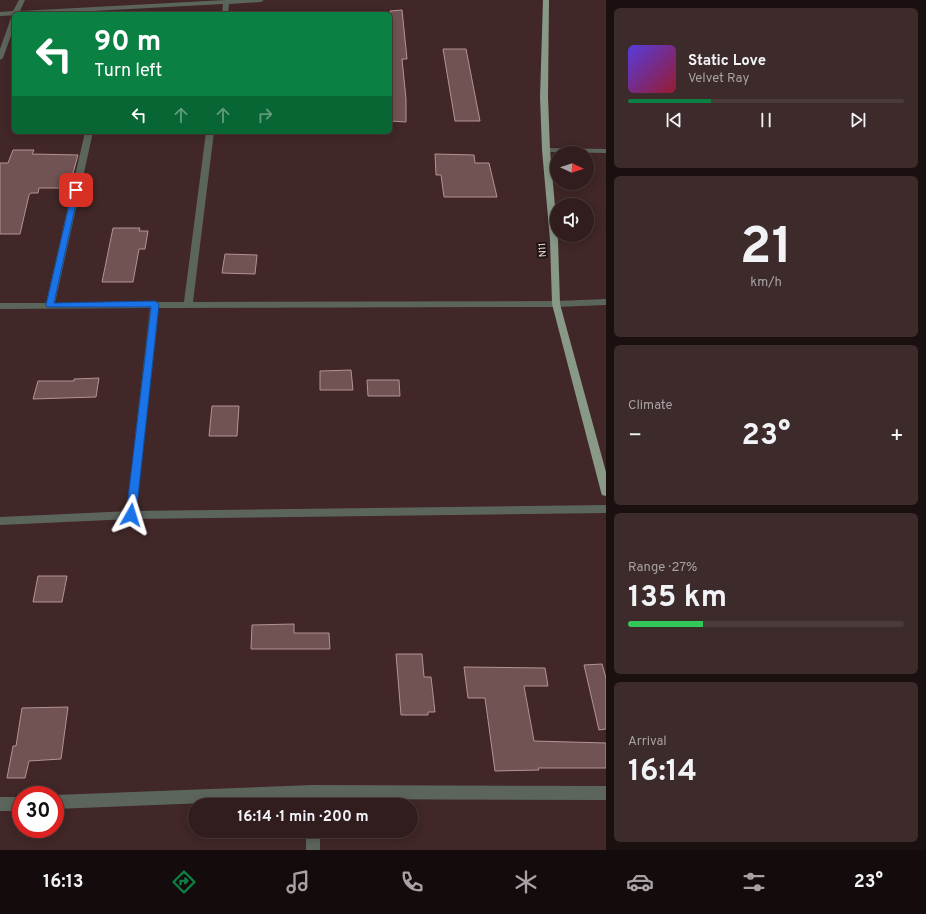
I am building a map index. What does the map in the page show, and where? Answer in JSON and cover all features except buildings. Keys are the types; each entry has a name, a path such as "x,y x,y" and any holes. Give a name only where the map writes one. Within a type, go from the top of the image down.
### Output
{"main road":[{"name":"N11","path":"546,0 544,97 546,150 554,240 556,304 606,492"}],"street":[{"path":"17,12 22,0"},
{"path":"83,12 116,11 261,0"},
{"path":"224,12 226,2"},
{"path":"0,14 12,14"},
{"path":"0,58 12,24"},
{"path":"50,305 89,134"},
{"path":"188,304 210,134"},
{"path":"546,150 606,151"},
{"path":"0,306 155,304 556,304 606,302"},
{"path":"131,515 155,304"},
{"path":"0,521 131,515 606,509"},
{"path":"313,798 606,793"},
{"path":"64,802 188,800"},
{"path":"0,804 12,804"},
{"path":"313,838 313,850"}],"route":[{"path":"76,190 50,305 155,304 131,515"}]}
